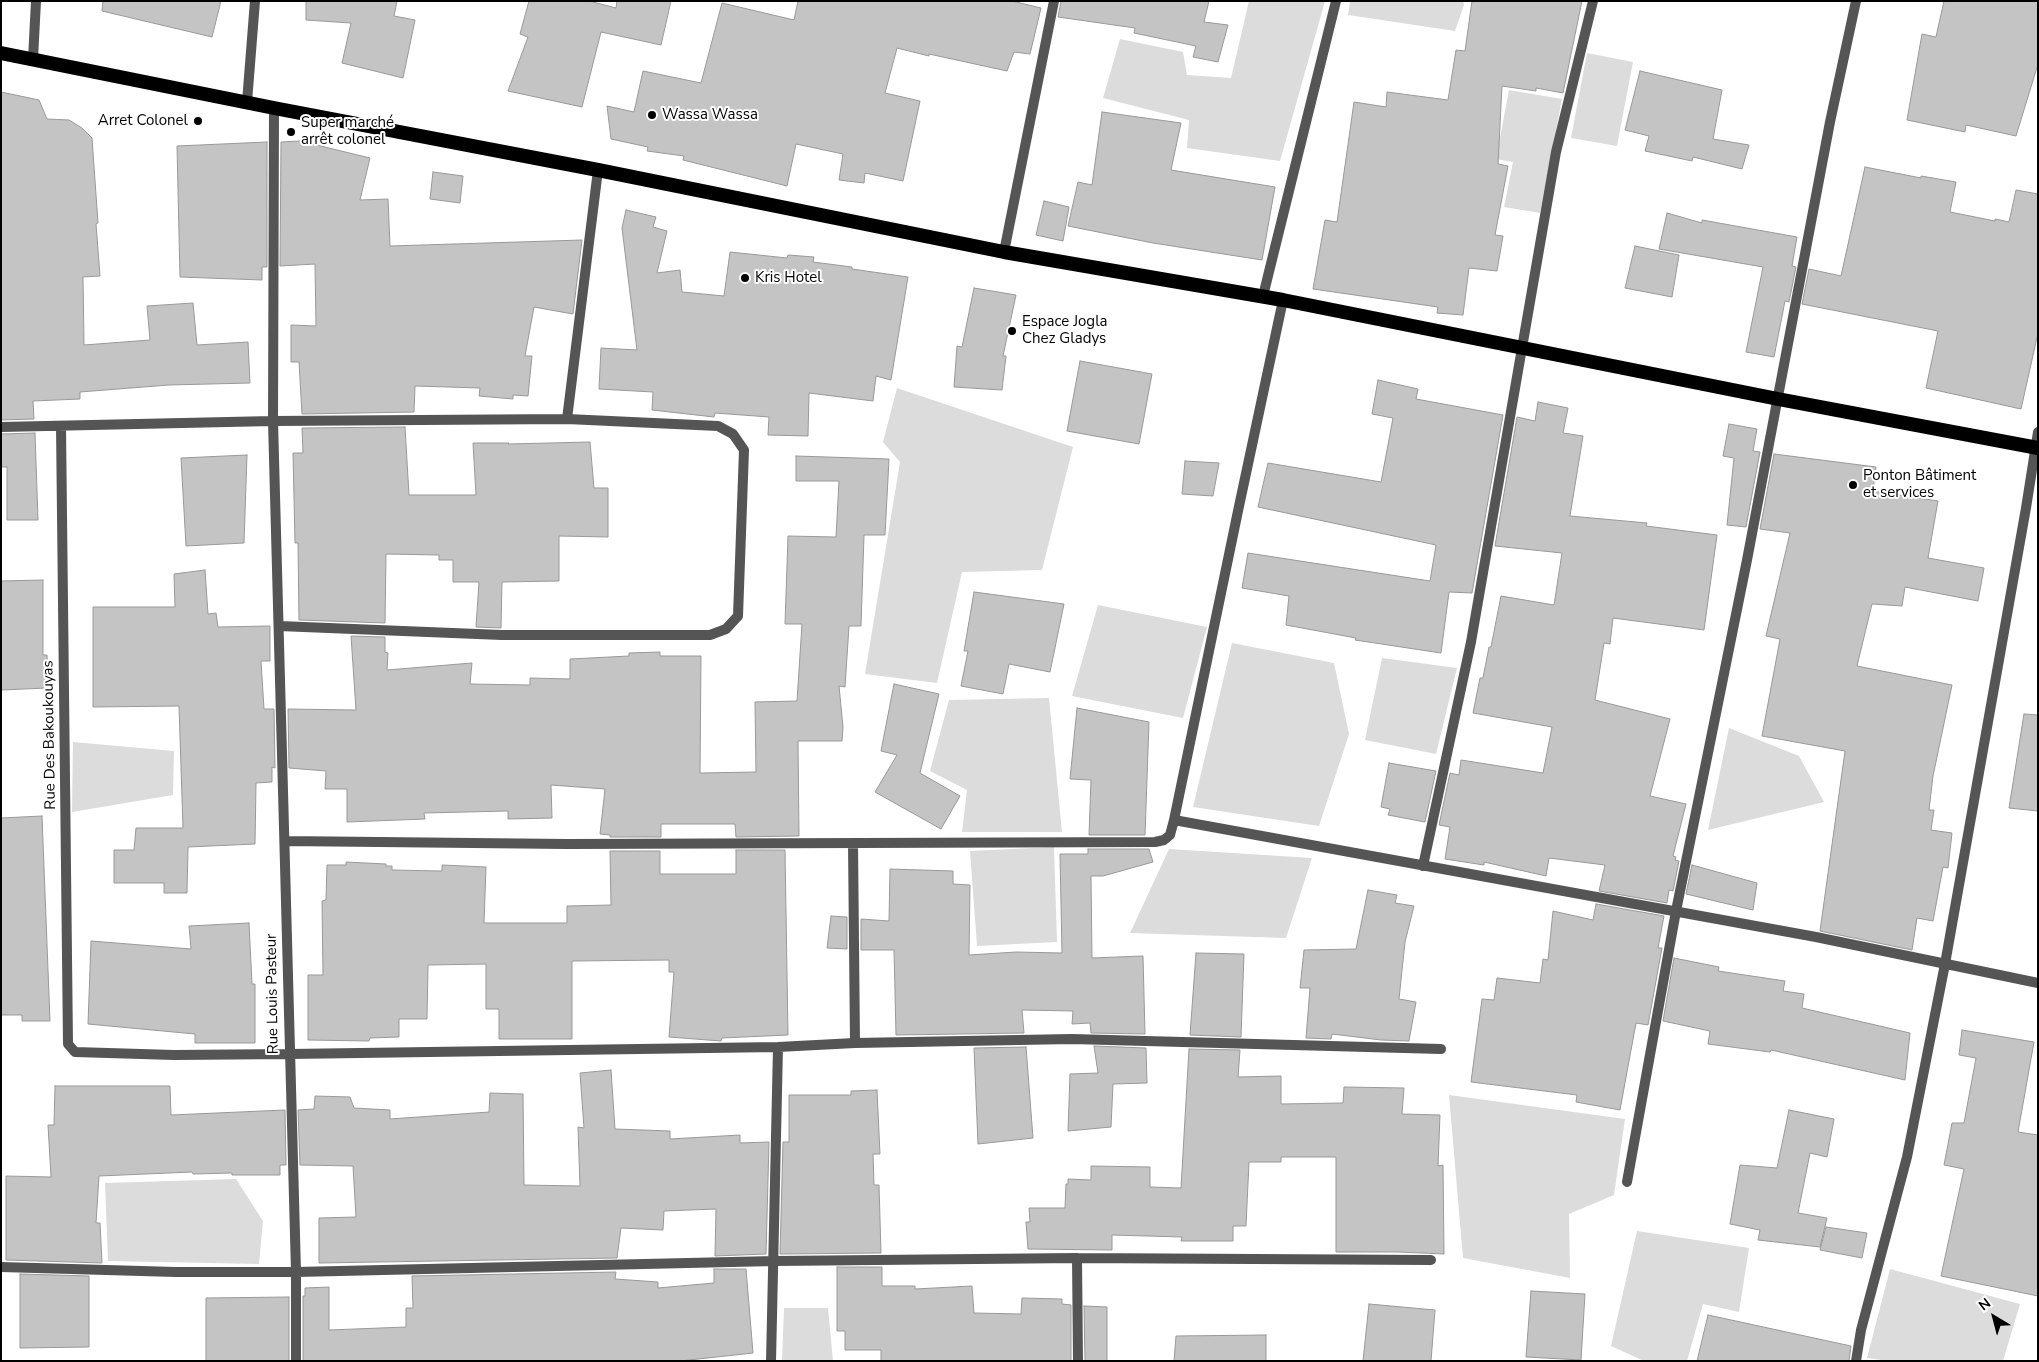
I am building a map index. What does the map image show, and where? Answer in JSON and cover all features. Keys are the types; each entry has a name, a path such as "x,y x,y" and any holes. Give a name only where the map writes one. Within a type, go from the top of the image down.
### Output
{"highway":[{"path":"1,53 1004,252 1263,296 1778,399 2036,448"}],"street":[{"path":"32,59 36,1"},
{"path":"247,102 255,1"},
{"path":"1004,252 1054,1"},
{"path":"1263,296 1336,1"},
{"path":"1423,866 1471,642 1556,152 1593,1"},
{"path":"1627,1182 1676,911 1747,560 1830,122 1856,1"},
{"name":"Rue Louis Pasteur","path":"274,108 273,421 296,1272 296,1361"},
{"path":"567,419 598,170"},
{"path":"285,840 567,844 1155,842 1164,840 1170,835 1174,820 1283,300"},
{"path":"1,426 273,421 567,419 718,426 733,434 744,450 738,616 726,629 710,635 502,635 279,626"},
{"name":"Rue Des Bakoukouyas","path":"61,426 68,1044 75,1052 174,1055 290,1054"},
{"path":"1856,1361 1861,1330 1907,1157 2023,527 2038,432"},
{"path":"1174,820 1816,937 2038,983"},
{"path":"852,843 855,1043"},
{"path":"290,1054 778,1047 855,1043 1072,1039 1441,1049"},
{"path":"771,1361 775,1261 778,1047"},
{"path":"1078,1258 1078,1361"},
{"path":"1,1267 176,1272 296,1272 775,1261 1078,1258 1431,1260"}],"shaded area":[{"path":"1249,1 1325,1 1280,161 1187,148 1189,120 1103,98 1120,39 1183,52 1187,75 1231,78"},
{"path":"1350,1 1463,1 1464,5 1455,31 1348,15"},
{"path":"1587,53 1633,62 1617,146 1571,138"},
{"path":"1509,90 1562,99 1540,213 1504,207 1513,162 1496,159"},
{"path":"897,388 1073,447 1042,570 962,572 937,683 865,674 900,462 883,442"},
{"path":"1098,605 1207,627 1183,718 1072,696"},
{"path":"1232,643 1334,663 1349,734 1319,826 1193,807"},
{"path":"1382,658 1457,668 1436,754 1365,740"},
{"path":"1049,698 1062,832 962,832 967,790 930,771 949,700"},
{"path":"1729,728 1799,756 1824,802 1708,830"},
{"path":"73,742 174,751 173,795 72,812"},
{"path":"1054,847 1057,942 977,946 970,851"},
{"path":"1169,849 1312,858 1286,938 1130,933"},
{"path":"1449,1095 1625,1119 1614,1195 1569,1214 1570,1278 1463,1258"},
{"path":"236,1179 263,1221 259,1264 108,1261 105,1183"},
{"path":"1637,1231 1749,1248 1739,1312 1703,1304 1687,1361 1644,1361 1611,1346"},
{"path":"1890,1269 2020,1304 2003,1361 1889,1361 1867,1358"},
{"path":"784,1308 828,1308 833,1361 782,1361"}],"building":[{"path":"103,1 221,1 212,37 102,11"},
{"path":"306,1 397,1 394,16 415,20 403,78 342,63 351,23 306,20"},
{"path":"529,1 589,1 616,8 617,1 671,1 661,45 601,32 582,107 508,91 528,37 520,34"},
{"path":"798,1 1012,1 1041,8 1030,54 1014,52 1007,71 897,48 885,93 920,101 903,181 865,173 864,183 839,180 843,154 796,144 787,186 683,160 684,156 647,151 648,147 611,139 607,106 634,112 643,71 701,83 722,3 794,20"},
{"path":"1061,1 1209,1 1204,22 1228,25 1218,62 1193,57 1196,46 1134,33 1135,28 1058,17"},
{"path":"1472,1 1582,1 1563,93 1536,88 1536,91 1502,86 1498,164 1508,166 1495,235 1503,236 1497,271 1469,268 1463,315 1437,313 1438,307 1313,289 1325,220 1337,222 1354,102 1386,107 1387,92 1448,100 1456,50 1465,51"},
{"path":"1944,1 2038,1 2038,64 2016,136 1966,125 1965,132 1907,120 1922,34 1936,37"},
{"path":"1640,71 1722,90 1713,139 1749,145 1742,169 1693,157 1692,161 1645,151 1649,136 1625,130"},
{"path":"1,92 39,100 47,119 69,120 82,128 92,138 100,276 83,277 84,345 150,340 147,306 193,303 197,345 248,342 250,383 169,385 80,392 80,399 33,401 34,419 1,420"},
{"path":"1102,112 1181,123 1171,170 1275,187 1262,260 1153,243 1068,226 1078,182 1092,185"},
{"path":"300,141 370,158 360,200 388,199 390,246 582,240 573,314 534,307 525,356 532,356 528,396 513,395 513,399 479,396 480,388 415,386 414,412 302,414 299,362 291,362 291,325 316,326 315,264 280,266 281,142"},
{"path":"267,142 267,267 262,267 262,280 180,277 177,146"},
{"path":"1865,167 1921,178 1921,176 1956,182 1950,212 1995,221 1995,219 2009,222 2016,190 2038,194 2038,333 2021,409 1926,388 1938,331 1802,304 1809,269 1841,276"},
{"path":"433,172 463,176 460,203 430,199"},
{"path":"1044,201 1069,207 1063,241 1036,235"},
{"path":"626,210 656,217 653,227 667,231 657,273 680,270 682,292 724,296 730,252 787,258 788,255 814,257 813,262 908,277 891,380 876,376 873,401 809,393 808,436 768,435 769,417 715,413 714,417 652,410 653,392 599,389 601,348 637,350 622,228"},
{"path":"1667,213 1702,223 1702,220 1797,237 1792,266 1796,267 1789,302 1785,301 1774,357 1746,352 1763,267 1659,249"},
{"path":"1635,246 1679,255 1672,297 1625,288"},
{"path":"974,288 1016,295 1003,356 1006,356 1002,390 954,387 957,346 962,347"},
{"path":"1080,361 1152,374 1139,444 1067,431"},
{"path":"1378,380 1418,389 1416,399 1503,415 1472,593 1449,592 1441,653 1355,640 1356,638 1286,625 1289,596 1242,588 1248,553 1430,581 1436,545 1258,507 1268,463 1381,482 1393,418 1372,414"},
{"path":"1538,402 1568,408 1563,433 1583,436 1570,516 1647,523 1646,526 1717,535 1704,630 1613,618 1610,644 1604,643 1595,700 1670,719 1650,796 1686,804 1673,856 1676,857 1675,860 1679,861 1673,891 1669,890 1667,903 1599,891 1605,865 1549,858 1546,876 1484,862 1484,865 1445,859 1450,827 1439,825 1450,773 1459,775 1461,760 1543,773 1552,727 1473,713 1480,678 1483,678 1489,647 1491,647 1501,596 1554,605 1562,553 1495,546 1517,417 1535,421"},
{"path":"1729,424 1757,429 1753,451 1760,452 1746,527 1727,525 1734,458 1723,456"},
{"path":"405,427 409,495 476,495 473,443 590,442 594,488 608,488 608,537 559,536 559,581 502,582 501,628 476,627 479,582 453,582 453,560 439,560 439,555 386,554 385,623 299,620 298,543 295,543 293,453 303,453 302,428"},
{"path":"35,433 38,520 7,520 7,467 1,467 1,434"},
{"path":"1774,454 1876,467 1873,491 1938,501 1928,558 1984,568 1978,601 1905,587 1902,606 1872,604 1857,666 1952,685 1933,776 1929,810 1934,810 1931,830 1952,833 1948,868 1943,867 1933,921 1917,918 1912,950 1820,931 1845,751 1762,736 1780,639 1766,636 1790,533 1760,529"},
{"path":"247,455 244,543 186,546 181,458"},
{"path":"796,456 889,459 885,535 864,535 861,626 849,626 845,687 839,686 843,727 842,741 798,741 799,836 736,837 735,824 661,824 661,837 610,837 610,835 600,834 605,789 551,785 552,818 508,819 508,811 424,813 425,819 347,822 347,789 325,789 326,771 289,768 288,709 356,710 351,636 385,637 385,652 388,653 387,670 472,663 470,684 530,685 530,678 570,679 570,659 629,656 629,653 660,652 660,656 701,656 700,773 756,772 755,702 797,701 802,624 785,624 788,536 836,537 839,481 796,481"},
{"path":"1185,461 1219,463 1213,496 1182,494"},
{"path":"205,570 208,614 216,613 218,627 270,626 270,661 261,661 264,709 274,709 275,768 272,767 272,782 256,783 255,844 188,847 187,893 164,893 164,883 114,883 114,850 134,850 136,828 183,828 179,706 93,707 93,607 175,607 174,574"},
{"path":"43,580 43,655 47,655 48,688 1,690 1,581"},
{"path":"974,592 1064,604 1050,672 1009,664 1003,694 961,686 968,651 964,651"},
{"path":"894,684 939,694 920,773 960,796 941,829 875,792 897,755 881,751"},
{"path":"1077,708 1149,722 1145,835 1089,835 1091,780 1070,779"},
{"path":"2024,714 2038,715 2038,811 2009,808"},
{"path":"1389,763 1436,771 1425,822 1388,815 1390,809 1381,807"},
{"path":"42,816 50,1021 22,1021 22,1015 1,1015 1,818"},
{"path":"1088,849 1149,849 1153,862 1103,876 1091,876 1092,958 1143,956 1145,1034 1091,1033 1090,1023 1072,1024 1073,1011 1022,1010 1024,1033 896,1035 894,950 861,950 861,919 889,921 890,869 953,871 953,884 970,885 969,955 1016,952 1062,953 1060,854 1088,854"},
{"path":"736,850 785,850 788,1035 722,1038 721,1041 669,1037 674,972 669,972 669,960 572,961 572,1039 499,1039 499,1009 486,1009 486,964 428,965 427,1019 399,1019 399,1037 370,1038 369,1041 308,1040 308,975 323,975 322,901 326,900 327,865 346,865 346,862 386,864 386,866 392,866 392,870 442,871 442,865 486,867 484,923 567,923 567,906 611,905 610,851 660,851 660,874 736,874"},
{"path":"1692,865 1757,883 1753,910 1686,894"},
{"path":"1368,890 1397,895 1395,903 1414,906 1405,942 1399,999 1416,1002 1409,1041 1381,1040 1332,1034 1331,1039 1306,1038 1310,988 1300,988 1304,950 1356,949"},
{"path":"1596,904 1664,916 1658,948 1662,948 1648,1025 1636,1023 1620,1110 1576,1102 1577,1095 1471,1082 1482,999 1494,1000 1497,978 1540,983 1543,959 1548,960 1553,911 1593,920"},
{"path":"831,916 847,917 847,949 827,948"},
{"path":"249,923 252,984 255,984 255,1043 195,1043 195,1034 88,1024 91,941 191,949 189,926"},
{"path":"1196,953 1244,954 1241,1037 1190,1035"},
{"path":"1674,958 1719,967 1718,971 1785,981 1783,991 1804,994 1802,1008 1910,1033 1905,1080 1771,1050 1770,1052 1708,1044 1710,1031 1663,1021"},
{"path":"1962,1030 2034,1042 2018,1132 2038,1135 2038,1296 1941,1276 1964,1169 1944,1165 1952,1123 1964,1123 1976,1058 1959,1055"},
{"path":"1094,1046 1146,1048 1147,1083 1113,1084 1111,1127 1068,1131 1070,1074 1098,1073"},
{"path":"1026,1047 1033,1138 978,1144 974,1048"},
{"path":"1189,1049 1240,1050 1238,1077 1281,1076 1281,1104 1343,1103 1344,1087 1404,1088 1402,1114 1440,1115 1438,1166 1443,1165 1444,1254 1336,1252 1336,1157 1281,1157 1281,1162 1249,1162 1246,1226 1233,1226 1233,1241 1181,1241 1182,1237 1112,1235 1112,1250 1028,1249 1026,1222 1030,1222 1029,1208 1065,1208 1068,1179 1091,1180 1091,1166 1150,1167 1150,1187 1181,1188"},
{"path":"611,1070 615,1129 670,1131 670,1139 740,1135 740,1143 769,1142 766,1254 715,1256 716,1209 664,1211 663,1230 621,1228 617,1258 319,1263 319,1218 356,1217 353,1166 300,1165 298,1110 314,1109 315,1096 350,1097 354,1108 390,1110 390,1119 489,1112 490,1093 523,1094 524,1185 580,1186 578,1127 584,1128 580,1073"},
{"path":"55,1086 170,1086 171,1115 285,1110 286,1165 280,1165 280,1175 193,1174 192,1172 99,1176 96,1223 100,1223 102,1263 6,1260 6,1176 51,1177 48,1125 54,1125"},
{"path":"877,1090 880,1154 873,1154 874,1185 879,1185 881,1253 780,1254 783,1142 789,1142 789,1095 851,1095 851,1091"},
{"path":"1789,1110 1834,1119 1827,1157 1810,1153 1798,1213 1827,1218 1820,1247 1758,1240 1760,1230 1730,1224 1740,1165 1777,1168"},
{"path":"1826,1227 1867,1233 1862,1258 1820,1250"},
{"path":"837,1267 882,1267 882,1286 915,1286 915,1289 972,1286 974,1313 1021,1314 1022,1298 1062,1299 1062,1304 1071,1305 1071,1361 881,1361 881,1350 845,1350 845,1331 837,1331"},
{"path":"714,1269 746,1269 753,1353 680,1361 303,1361 303,1296 305,1296 305,1288 329,1287 329,1330 406,1327 406,1308 413,1308 412,1276 616,1272 615,1279 658,1282 658,1288 714,1283"},
{"path":"20,1274 89,1276 89,1347 20,1348"},
{"path":"1531,1291 1585,1294 1581,1360 1526,1357"},
{"path":"289,1297 289,1361 206,1361 206,1298"},
{"path":"1369,1304 1435,1310 1431,1361 1363,1361"},
{"path":"1084,1306 1107,1307 1107,1361 1085,1361"},
{"path":"1708,1315 1851,1346 1849,1361 1697,1361"},
{"path":"1266,1335 1266,1361 1174,1361 1176,1336"}],"place":[{"name":"Wassa Wassa","path":"652,115"},
{"name":"Arret Colonel","path":"198,121"},
{"name":"Super marché arrêt colonel","path":"291,132"},
{"name":"Kris Hotel","path":"745,278"},
{"name":"Espace Jogla Chez Gladys","path":"1012,331"},
{"name":"Ponton Bâtiment et services","path":"1853,485"}]}
